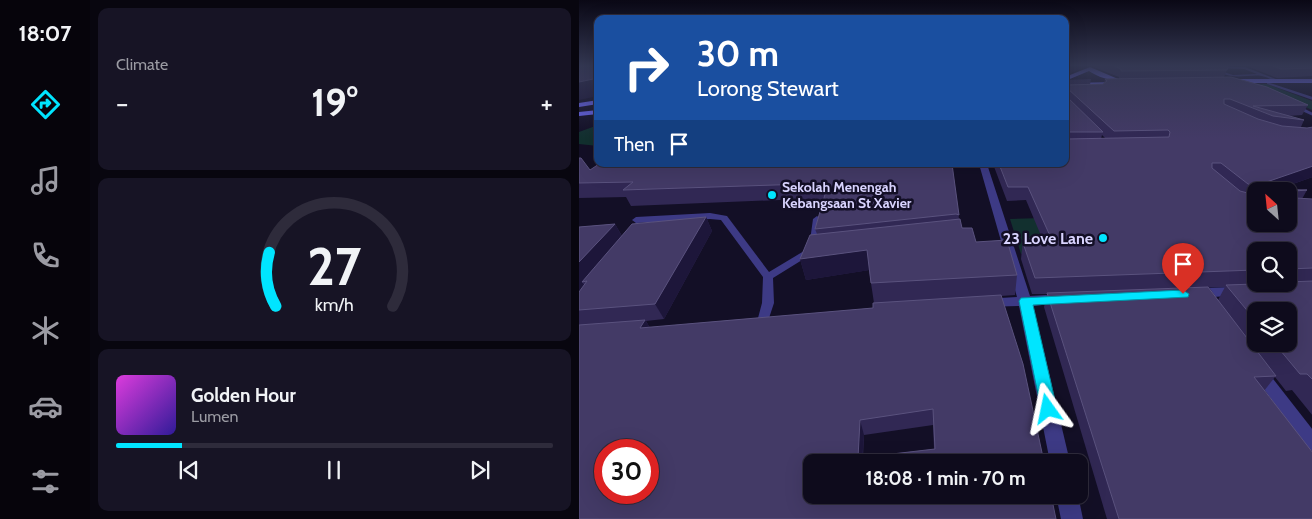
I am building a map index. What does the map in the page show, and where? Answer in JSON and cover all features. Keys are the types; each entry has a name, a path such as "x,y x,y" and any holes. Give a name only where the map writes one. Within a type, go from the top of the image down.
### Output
{"main road":[{"path":"579,105 594,103"},
{"path":"579,114 594,112"}],"street":[{"path":"984,167 1025,301 1058,454"},
{"path":"1183,294 1253,292"},
{"path":"977,304 1075,299"},
{"path":"759,319 783,317"},
{"path":"1069,504 1072,519"}],"lane":[{"path":"1292,90 1312,99"},
{"path":"1288,102 1312,115"},
{"path":"636,220 710,216 723,218 768,277 768,303 759,319"},
{"path":"768,277 817,250 817,219"},
{"path":"1203,293 1215,309"},
{"path":"1255,364 1312,444"}],"green space":[{"path":"1268,90 1283,90 1312,101 1312,110"},
{"path":"594,126 594,146 579,144 579,132"},
{"path":"1116,216 1021,254 1010,219"}],"building":[{"path":"1069,90 1274,90 1308,105 1253,106 1304,120 1273,116 1230,99 1224,99 1224,104 1258,119 1282,126 1313,127 1313,166 1267,182 1247,183 1221,163 1212,163 1212,168 1240,191 1247,193 1247,232 1297,232 1297,198 1313,199 1313,268 1297,269 1297,242 1247,242 1247,270 1035,278 1023,239 1051,238 1028,187 1008,187 1000,167 1069,167 1069,139 1169,137 1170,132 1168,130 1114,131"},
{"path":"1069,99 1103,132 1069,132"},
{"path":"579,158 590,170 594,167 952,167 959,215 815,229 826,191 802,191 805,184 623,190 633,182 579,183"},
{"path":"706,217 655,304 579,310 579,292 587,281 582,282 632,224"},
{"path":"960,219 962,228 972,228 976,242 1007,240 1017,275 871,283 867,250 800,259 810,235"},
{"path":"615,224 579,262 579,227"},
{"path":"1313,281 1313,380 1307,374 1300,374 1282,352 1297,352 1297,302 1247,302 1247,310 1226,285 1247,284 1247,292 1297,292 1297,282"},
{"path":"1208,287 1247,338 1247,352 1258,352 1276,376 1254,377 1313,453 1313,519 1119,519 1047,293"},
{"path":"1001,295 1023,364 1042,454 892,454 935,449 933,409 860,420 858,454 803,454 803,504 1053,504 1056,519 579,519 579,325 645,320 640,328 873,308 873,303"}],"place":[{"name":"Sekolah Menengah Kebangsaan St Xavier","path":"772,195"},
{"name":"23 Love Lane","path":"1103,238"}],"route":[{"path":"1048,409 1025,301 1183,294"}]}
